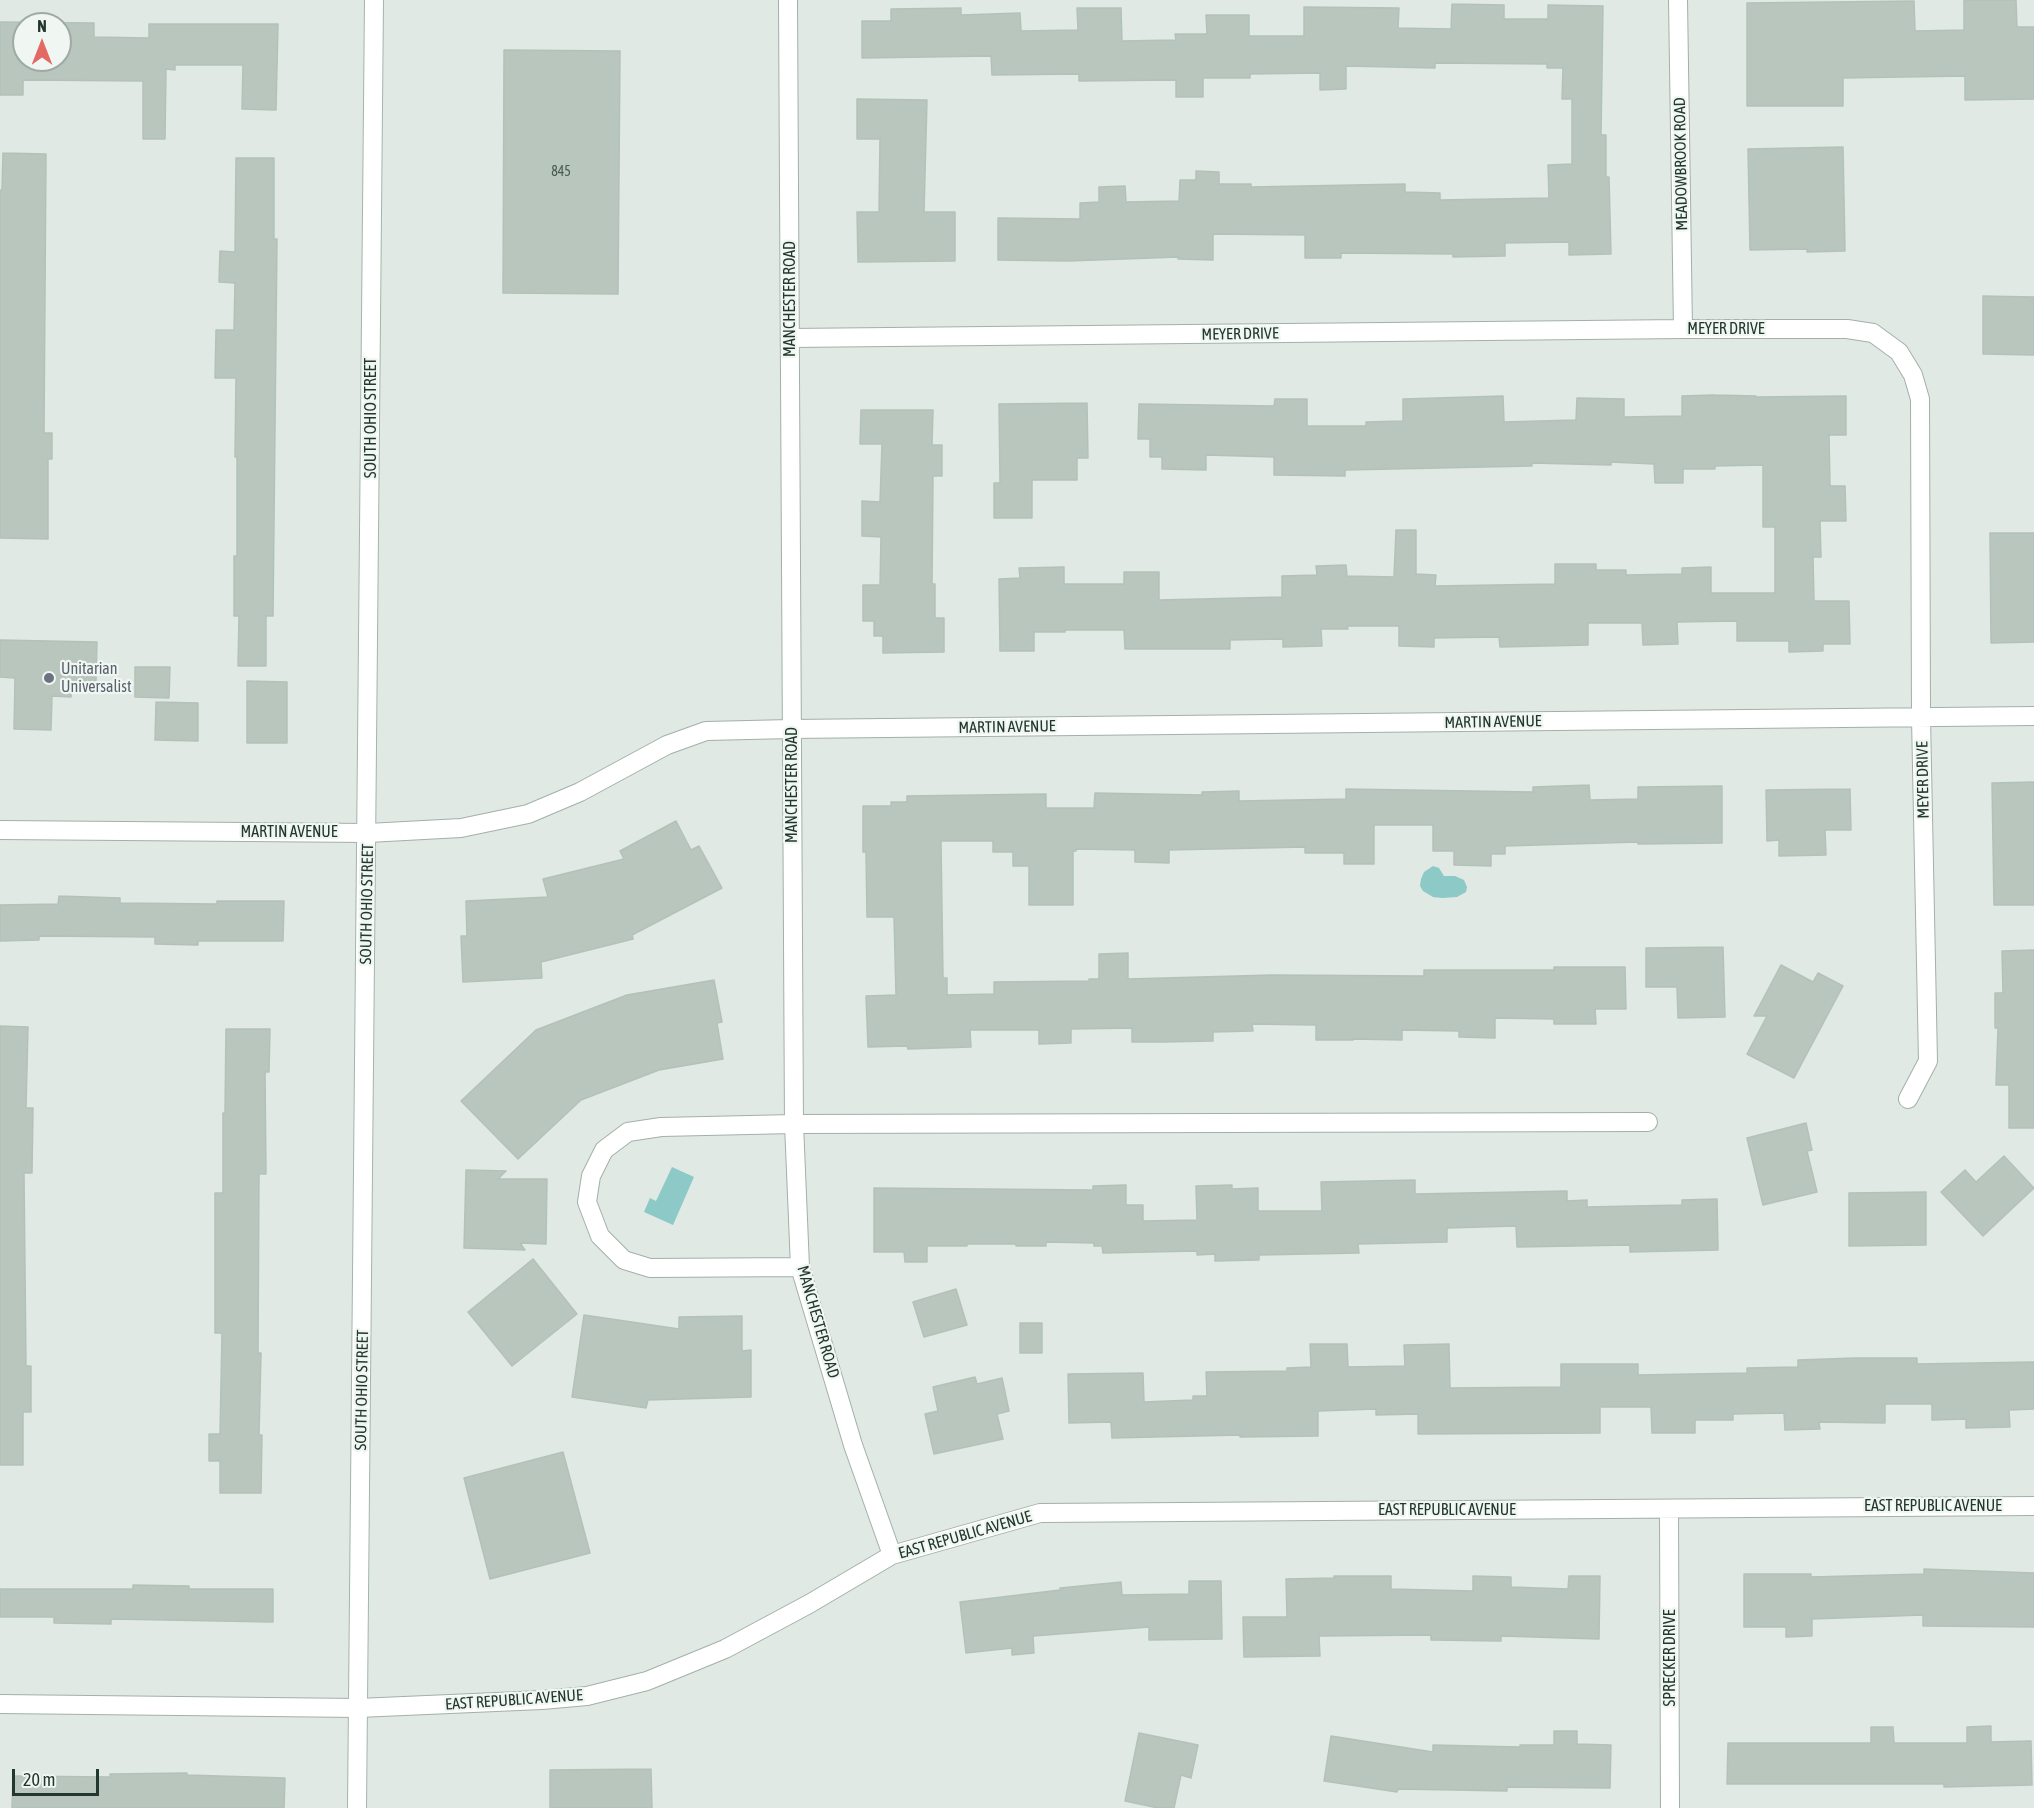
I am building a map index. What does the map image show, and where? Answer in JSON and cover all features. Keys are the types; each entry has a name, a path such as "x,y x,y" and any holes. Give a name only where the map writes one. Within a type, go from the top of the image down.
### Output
{"street":[{"name":"SOUTH OHIO STREET","path":"357,1808 368,833 374,0"},
{"name":"MANCHESTER ROAD","path":"788,0 794,1124 800,1267 853,1445 892,1555"},
{"name":"MEADOWBROOK ROAD","path":"1678,0 1683,329"},
{"name":"MEYER DRIVE","path":"790,338 1683,329 1847,329 1873,333 1899,352 1913,375 1920,399 1921,718 1928,1061 1908,1099"},
{"name":"MARTIN AVENUE","path":"0,830 368,833 461,828 528,814 580,792 667,745 706,731 2034,716"},
{"path":"800,1267 650,1268 624,1260 600,1236 587,1202 591,1176 604,1150 628,1132 662,1126 1648,1122"},
{"name":"EAST REPUBLIC AVENUE","path":"0,1704 358,1708 552,1700 586,1696 647,1681 725,1649 809,1604 892,1555 1040,1513 2034,1506"},
{"name":"SPRECKER DRIVE","path":"1669,1509 1670,1808"}],"water":[{"path":"1433,866 1439,868 1444,876 1455,876 1464,880 1467,887 1466,892 1457,897 1442,898 1433,897 1423,891 1420,886 1421,879 1424,872"},
{"path":"672,1167 694,1177 673,1225 644,1212 650,1198 656,1201"}],"building":[{"path":"1964,0 2016,0 2017,27 2034,27 2034,99 1965,100 1965,76 1843,78 1843,106 1747,106 1747,3 1914,1 1915,31 1964,30"},
{"path":"1452,4 1504,5 1504,19 1548,19 1548,5 1603,6 1601,135 1606,135 1611,254 1569,255 1569,242 1505,243 1505,256 1453,257 1453,254 1341,253 1341,258 1305,258 1305,235 1213,234 1213,260 1178,259 1179,257 1068,261 998,260 998,218 1080,219 1080,203 1099,202 1099,187 1125,186 1126,202 1179,201 1180,180 1196,180 1196,171 1219,172 1219,184 1251,184 1251,187 1405,184 1405,192 1440,193 1440,200 1549,198 1548,165 1572,164 1572,99 1562,99 1563,68 1547,68 1547,64 1435,63 1435,68 1346,66 1346,89 1320,90 1320,73 1250,74 1250,78 1203,78 1203,97 1176,97 1176,80 1079,81 1079,74 992,75 991,56 862,58 862,21 891,21 891,9 961,8 961,15 1020,13 1021,31 1078,30 1077,8 1121,8 1122,41 1176,40 1175,34 1207,34 1206,15 1249,15 1249,36 1304,36 1304,7 1399,8 1398,28 1451,29"},
{"path":"0,22 12,22 12,72 72,72 72,23 94,23 94,37 149,38 149,24 278,24 276,110 242,109 243,65 175,65 175,70 166,69 165,139 143,139 143,81 23,80 23,95 0,95"},
{"path":"504,50 620,51 618,294 503,293"},
{"path":"857,99 927,100 924,212 955,212 955,261 858,262 857,212 879,212 880,139 857,139"},
{"path":"1843,147 1845,251 1750,250 1748,149"},
{"path":"3,153 46,154 44,433 52,433 52,459 48,459 48,539 0,538 0,190 2,190"},
{"path":"236,158 274,158 274,239 277,239 273,616 266,616 266,666 238,666 239,616 234,616 234,556 237,556 236,378 215,378 216,330 234,330 235,283 219,282 220,251 235,252"},
{"path":"1983,296 2034,297 2034,355 1983,354"},
{"path":"1503,396 1504,422 1576,420 1577,398 1624,399 1624,417 1682,416 1682,396 1846,396 1846,435 1829,435 1830,486 1845,486 1846,521 1820,521 1821,557 1813,557 1814,601 1849,601 1850,644 1823,644 1823,651 1789,652 1789,641 1737,641 1737,621 1677,622 1678,644 1643,645 1642,623 1588,623 1588,645 1500,647 1499,637 1434,638 1434,647 1399,646 1399,626 1347,626 1348,629 1321,629 1322,646 1283,647 1283,639 1230,640 1230,649 1125,649 1124,630 1065,630 1065,632 1034,632 1034,651 1000,651 999,579 1020,578 1019,568 1064,567 1064,584 1124,584 1124,572 1159,572 1159,600 1282,597 1282,576 1317,575 1316,566 1346,565 1347,576 1394,577 1396,530 1416,530 1416,574 1436,575 1435,586 1555,584 1555,564 1596,564 1596,570 1626,570 1626,575 1682,574 1682,568 1711,567 1711,593 1775,593 1775,527 1763,527 1763,465 1683,469 1683,483 1655,483 1654,464 1611,462 1611,465 1532,463 1532,466 1345,470 1345,476 1274,475 1274,457 1206,455 1206,470 1162,469 1162,457 1150,457 1150,439 1138,439 1139,404 1274,406 1275,399 1307,399 1307,426 1366,426 1366,422 1403,421 1403,399"},
{"path":"1087,403 1088,458 1077,458 1077,480 1032,480 1032,518 994,518 994,483 1000,483 999,404"},
{"path":"861,410 933,410 932,445 942,445 942,476 933,476 932,584 935,584 935,618 944,618 944,652 883,653 883,636 874,636 874,621 863,621 863,585 880,585 881,537 862,536 862,501 880,502 882,444 860,444"},
{"path":"1990,533 2034,533 2034,642 1991,643"},
{"path":"0,640 97,642 96,681 72,681 71,697 52,696 51,730 14,729 15,678 0,677"},
{"path":"135,667 170,667 169,698 135,697"},
{"path":"247,681 287,682 287,743 247,743"},
{"path":"156,702 198,703 198,741 155,740"},
{"path":"2034,782 2034,905 1994,905 1992,783"},
{"path":"1589,785 1590,800 1638,799 1638,787 1722,786 1722,843 1638,844 1638,842 1505,846 1505,854 1491,854 1491,866 1454,865 1454,851 1433,851 1433,825 1374,825 1374,864 1344,864 1344,853 1305,853 1305,847 1169,850 1169,863 1135,862 1135,850 1076,849 1073,851 1073,905 1029,905 1029,866 1013,866 1013,852 993,852 993,841 941,841 943,978 947,978 947,995 994,994 994,982 1099,979 1099,954 1128,953 1128,979 1272,975 1424,976 1424,970 1554,970 1554,967 1625,967 1626,1009 1595,1009 1596,1024 1554,1024 1554,1019 1495,1018 1495,1038 1459,1037 1459,1031 1402,1030 1402,1040 1316,1040 1316,1025 1252,1024 1253,1031 1213,1032 1213,1041 1163,1042 1132,1042 1132,1028 1071,1029 1071,1043 1039,1044 1039,1030 970,1030 971,1047 908,1049 907,1046 868,1047 866,996 896,995 894,917 867,917 863,806 891,806 891,802 907,802 907,796 1046,794 1046,808 1094,808 1095,793 1202,795 1202,792 1239,791 1239,801 1346,799 1346,789 1533,792 1533,787"},
{"path":"1850,789 1851,830 1825,830 1826,855 1779,856 1779,840 1767,841 1766,790"},
{"path":"676,821 691,850 699,846 722,888 632,935 633,939 541,962 542,978 463,982 461,936 467,936 466,901 548,897 543,879 624,859 620,851"},
{"path":"59,896 120,898 120,903 217,904 217,901 284,901 283,941 198,941 198,945 155,944 155,937 39,936 39,940 0,941 0,905 58,904"},
{"path":"1723,947 1725,1017 1678,1018 1677,987 1646,987 1646,948"},
{"path":"2034,950 2034,1128 2009,1128 2009,1085 1996,1085 1998,1028 1995,1028 1995,993 2003,993 2002,951"},
{"path":"1781,965 1813,982 1818,973 1843,986 1794,1078 1747,1054 1767,1016 1754,1016"},
{"path":"714,980 722,1022 717,1023 723,1059 659,1070 581,1100 518,1159 461,1101 536,1030 627,995"},
{"path":"0,1026 28,1027 26,1108 33,1108 32,1173 24,1173 26,1366 31,1366 31,1412 23,1412 23,1465 0,1465"},
{"path":"226,1029 270,1029 269,1072 265,1072 266,1174 259,1174 258,1353 261,1353 259,1435 262,1435 261,1493 220,1493 220,1461 209,1461 209,1434 220,1434 222,1333 215,1333 215,1193 223,1193"},
{"path":"1806,1123 1812,1150 1807,1151 1817,1192 1763,1205 1747,1138"},
{"path":"2004,1156 2034,1188 1983,1236 1941,1192 1965,1170 1976,1182"},
{"path":"466,1170 506,1171 498,1179 547,1179 546,1244 520,1243 525,1250 464,1248"},
{"path":"1415,1180 1415,1194 1567,1191 1567,1201 1587,1200 1587,1207 1682,1205 1682,1200 1717,1199 1718,1250 1630,1252 1630,1245 1517,1247 1516,1226 1447,1228 1447,1242 1358,1244 1359,1253 1259,1255 1259,1260 1215,1261 1215,1254 1197,1255 1197,1251 1103,1253 1102,1246 1094,1246 1094,1243 1046,1242 1046,1246 967,1244 967,1246 927,1246 927,1262 905,1262 904,1252 874,1252 874,1188 1093,1190 1093,1186 1126,1185 1126,1205 1143,1205 1143,1221 1197,1220 1196,1186 1232,1185 1232,1189 1258,1188 1258,1211 1322,1211 1321,1182"},
{"path":"1926,1192 1926,1245 1849,1246 1849,1193"},
{"path":"533,1259 577,1314 512,1366 468,1312"},
{"path":"956,1289 967,1325 924,1337 913,1302"},
{"path":"584,1315 679,1329 679,1317 742,1316 742,1351 751,1350 751,1397 648,1400 646,1408 572,1397"},
{"path":"1020,1323 1042,1323 1042,1353 1020,1353"},
{"path":"1310,1344 1347,1344 1348,1367 1405,1366 1404,1345 1449,1344 1450,1388 1561,1387 1561,1364 1638,1364 1638,1375 1747,1373 1747,1368 1798,1367 1798,1360 1854,1358 1917,1358 1917,1364 2034,1362 2034,1409 2009,1410 2010,1427 1966,1428 1966,1419 1932,1420 1932,1404 1885,1404 1885,1423 1819,1422 1820,1429 1785,1430 1784,1413 1733,1414 1733,1420 1695,1420 1695,1433 1652,1433 1651,1407 1600,1407 1600,1433 1418,1434 1418,1414 1376,1415 1376,1409 1318,1411 1318,1436 1112,1438 1111,1422 1069,1423 1068,1374 1143,1373 1144,1402 1193,1400 1193,1396 1207,1396 1206,1372 1287,1371 1287,1368 1311,1367"},
{"path":"975,1377 977,1384 1002,1378 1009,1411 997,1414 1003,1439 934,1454 925,1414 938,1411 933,1387"},
{"path":"563,1452 590,1553 490,1579 464,1478"},
{"path":"1924,1569 2034,1573 2034,1627 1923,1626 1923,1615 1812,1619 1812,1636 1786,1637 1786,1627 1744,1627 1744,1574 1811,1574 1811,1577 1924,1574"},
{"path":"1334,1576 1391,1576 1391,1589 1473,1591 1473,1576 1511,1577 1511,1587 1568,1589 1569,1576 1600,1576 1599,1639 1501,1636 1501,1641 1431,1640 1431,1635 1319,1636 1320,1656 1244,1657 1243,1617 1287,1617 1286,1579 1334,1578"},
{"path":"1189,1581 1221,1581 1222,1639 1149,1640 1149,1627 1033,1636 1034,1653 1012,1655 1012,1648 966,1653 960,1602 1121,1582 1122,1595 1189,1594"},
{"path":"133,1585 189,1586 189,1589 273,1589 273,1622 111,1619 111,1624 54,1623 54,1617 0,1617 0,1589 133,1589"},
{"path":"1991,1726 1991,1742 2031,1741 2032,1785 1944,1787 1944,1784 1727,1784 1728,1743 1871,1743 1871,1727 1893,1727 1894,1743 1967,1743 1967,1727"},
{"path":"1554,1731 1577,1731 1577,1744 1611,1745 1610,1788 1507,1787 1507,1791 1398,1789 1397,1792 1324,1781 1331,1736 1433,1752 1433,1745 1520,1747 1520,1745 1554,1745"},
{"path":"1139,1733 1198,1745 1191,1778 1181,1775 1174,1808 1158,1808 1125,1801"},
{"path":"651,1769 652,1808 550,1808 550,1770"},
{"path":"187,1773 187,1775 285,1778 284,1808 12,1808 13,1776 110,1777 110,1774"}],"place":[{"name":"Unitarian Universalist","path":"49,678"}]}
